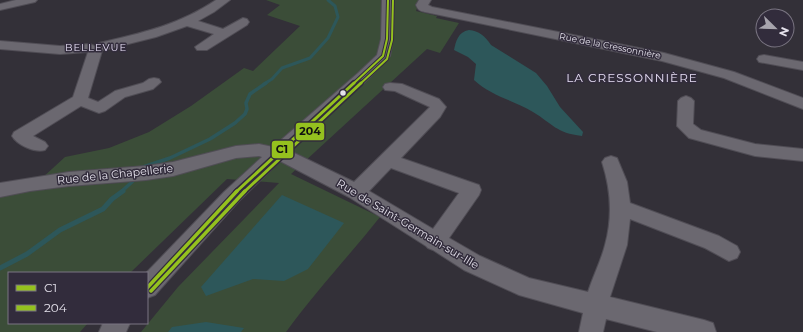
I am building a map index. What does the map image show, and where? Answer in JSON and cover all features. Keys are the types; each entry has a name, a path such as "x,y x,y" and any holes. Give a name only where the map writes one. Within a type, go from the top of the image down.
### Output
{"street":[{"path":"0,7 31,0"},
{"path":"0,45 60,50 154,35 188,22 224,0"},
{"path":"148,287 231,197 276,154 357,82 383,56 387,39 388,0"},
{"name":"Rue de la Cressonnière","path":"425,0 422,6 423,8 429,10 664,57 692,64 729,75 802,105"},
{"path":"188,22 224,33"},
{"path":"202,47 243,22"},
{"path":"39,146 20,136 80,100 98,45"},
{"path":"764,59 803,66"},
{"path":"80,100 99,108 120,94 148,86 154,82"},
{"path":"356,192 434,113 438,107 434,102 397,88 390,87"},
{"path":"686,101 685,126 695,134 755,150 803,155"},
{"name":"Rue de la Chapellerie","path":"0,190 30,184 173,169 236,152 259,150 276,154"},
{"name":"Rue de Saint-Germain-sur-Ille","path":"276,154 299,163 356,192 472,264 527,288 704,332"},
{"path":"388,160 472,190 435,242"},
{"path":"591,332 602,284 616,245 621,208 618,182 611,162"},
{"path":"621,208 712,242 729,252"},
{"path":"111,332 117,324"}],"green space":[{"path":"266,0 420,0 416,11 437,16 436,18 459,23 440,53 427,49 291,174 380,217 286,332 141,332 178,287 279,183 227,179 131,272 8,272 8,324 87,324 80,332 0,332 0,197 51,187 118,183 121,181 41,179 65,157 109,148 149,132 191,106 244,68 253,71 300,26 267,15 280,5"}],"water":[{"path":"469,30 482,34 491,45 536,73 547,86 560,107 583,132 582,136 573,135 560,130 533,112 495,94 474,80 476,64 468,57 454,50 460,35"},
{"path":"282,195 344,223 308,269 284,281 253,279 206,296 201,287"},
{"path":"206,322 244,328 241,332 168,332 172,327"}],"waterway":[{"path":"264,84 272,79 282,68 310,58 328,38 338,17 335,6 328,0"},
{"path":"143,167 170,158 210,139 235,123 245,114 247,109 246,103 250,94 266,83"},
{"path":"121,192 133,181"},
{"path":"0,268 27,254 60,230 103,209 112,199 123,191"}],"transit line":[{"name":"C1","path":"148,287 231,197 383,56 387,39 388,0"},
{"name":"204","path":"151,291 235,201 387,59 392,40 393,0"}],"district":[{"name":"BELLEVUE","path":"96,47"},
{"name":"LA CRESSONNIÈRE","path":"632,78"}]}
